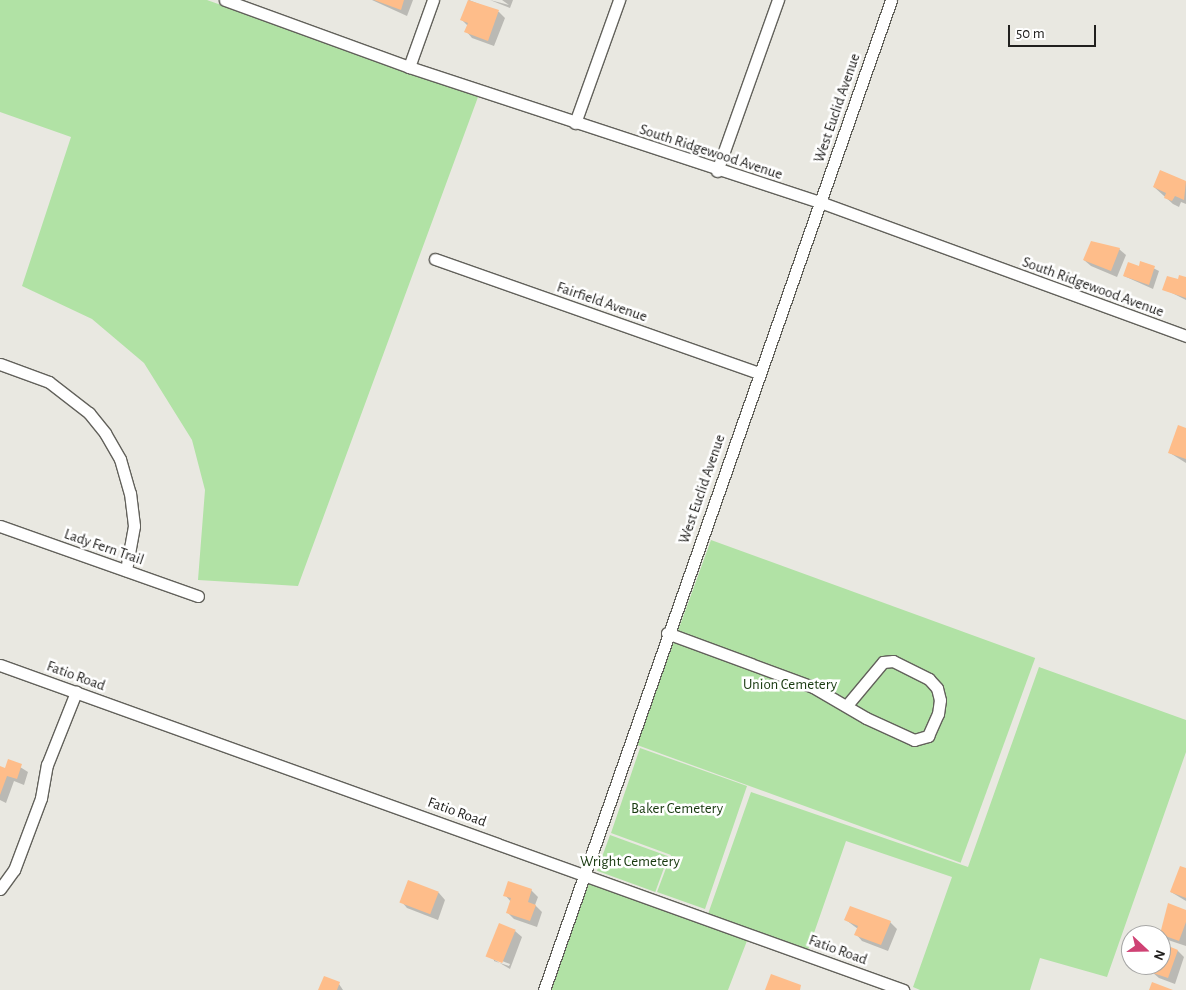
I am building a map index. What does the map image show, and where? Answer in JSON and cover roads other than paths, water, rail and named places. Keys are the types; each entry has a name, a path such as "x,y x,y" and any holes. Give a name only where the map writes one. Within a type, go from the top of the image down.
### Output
{"street":[{"name":"South Ridgewood Avenue","path":"225,0 409,67 717,171 820,202 1186,336"},
{"path":"409,67 433,0"},
{"path":"576,123 620,0"},
{"path":"717,171 778,0"},
{"name":"West Euclid Avenue","path":"544,990 758,373 891,0"},
{"name":"Fairfield Avenue","path":"435,259 758,373"},
{"path":"0,364 49,382 82,407 105,433 120,459 130,493 134,526 126,570"},
{"name":"Lady Fern Trail","path":"0,526 198,596"},
{"path":"667,634 813,687 847,705 866,718 914,740 928,736 940,700 937,688 929,678 893,661 883,662 847,705"},
{"name":"Fatio Road","path":"0,665 903,990"},
{"path":"0,889 14,870 40,798 47,765 76,692"}],"park label":[{"name":"Union Cemetery","path":"790,685"},
{"name":"Baker Cemetery","path":"677,809"},
{"name":"Wright Cemetery","path":"630,862"}]}
